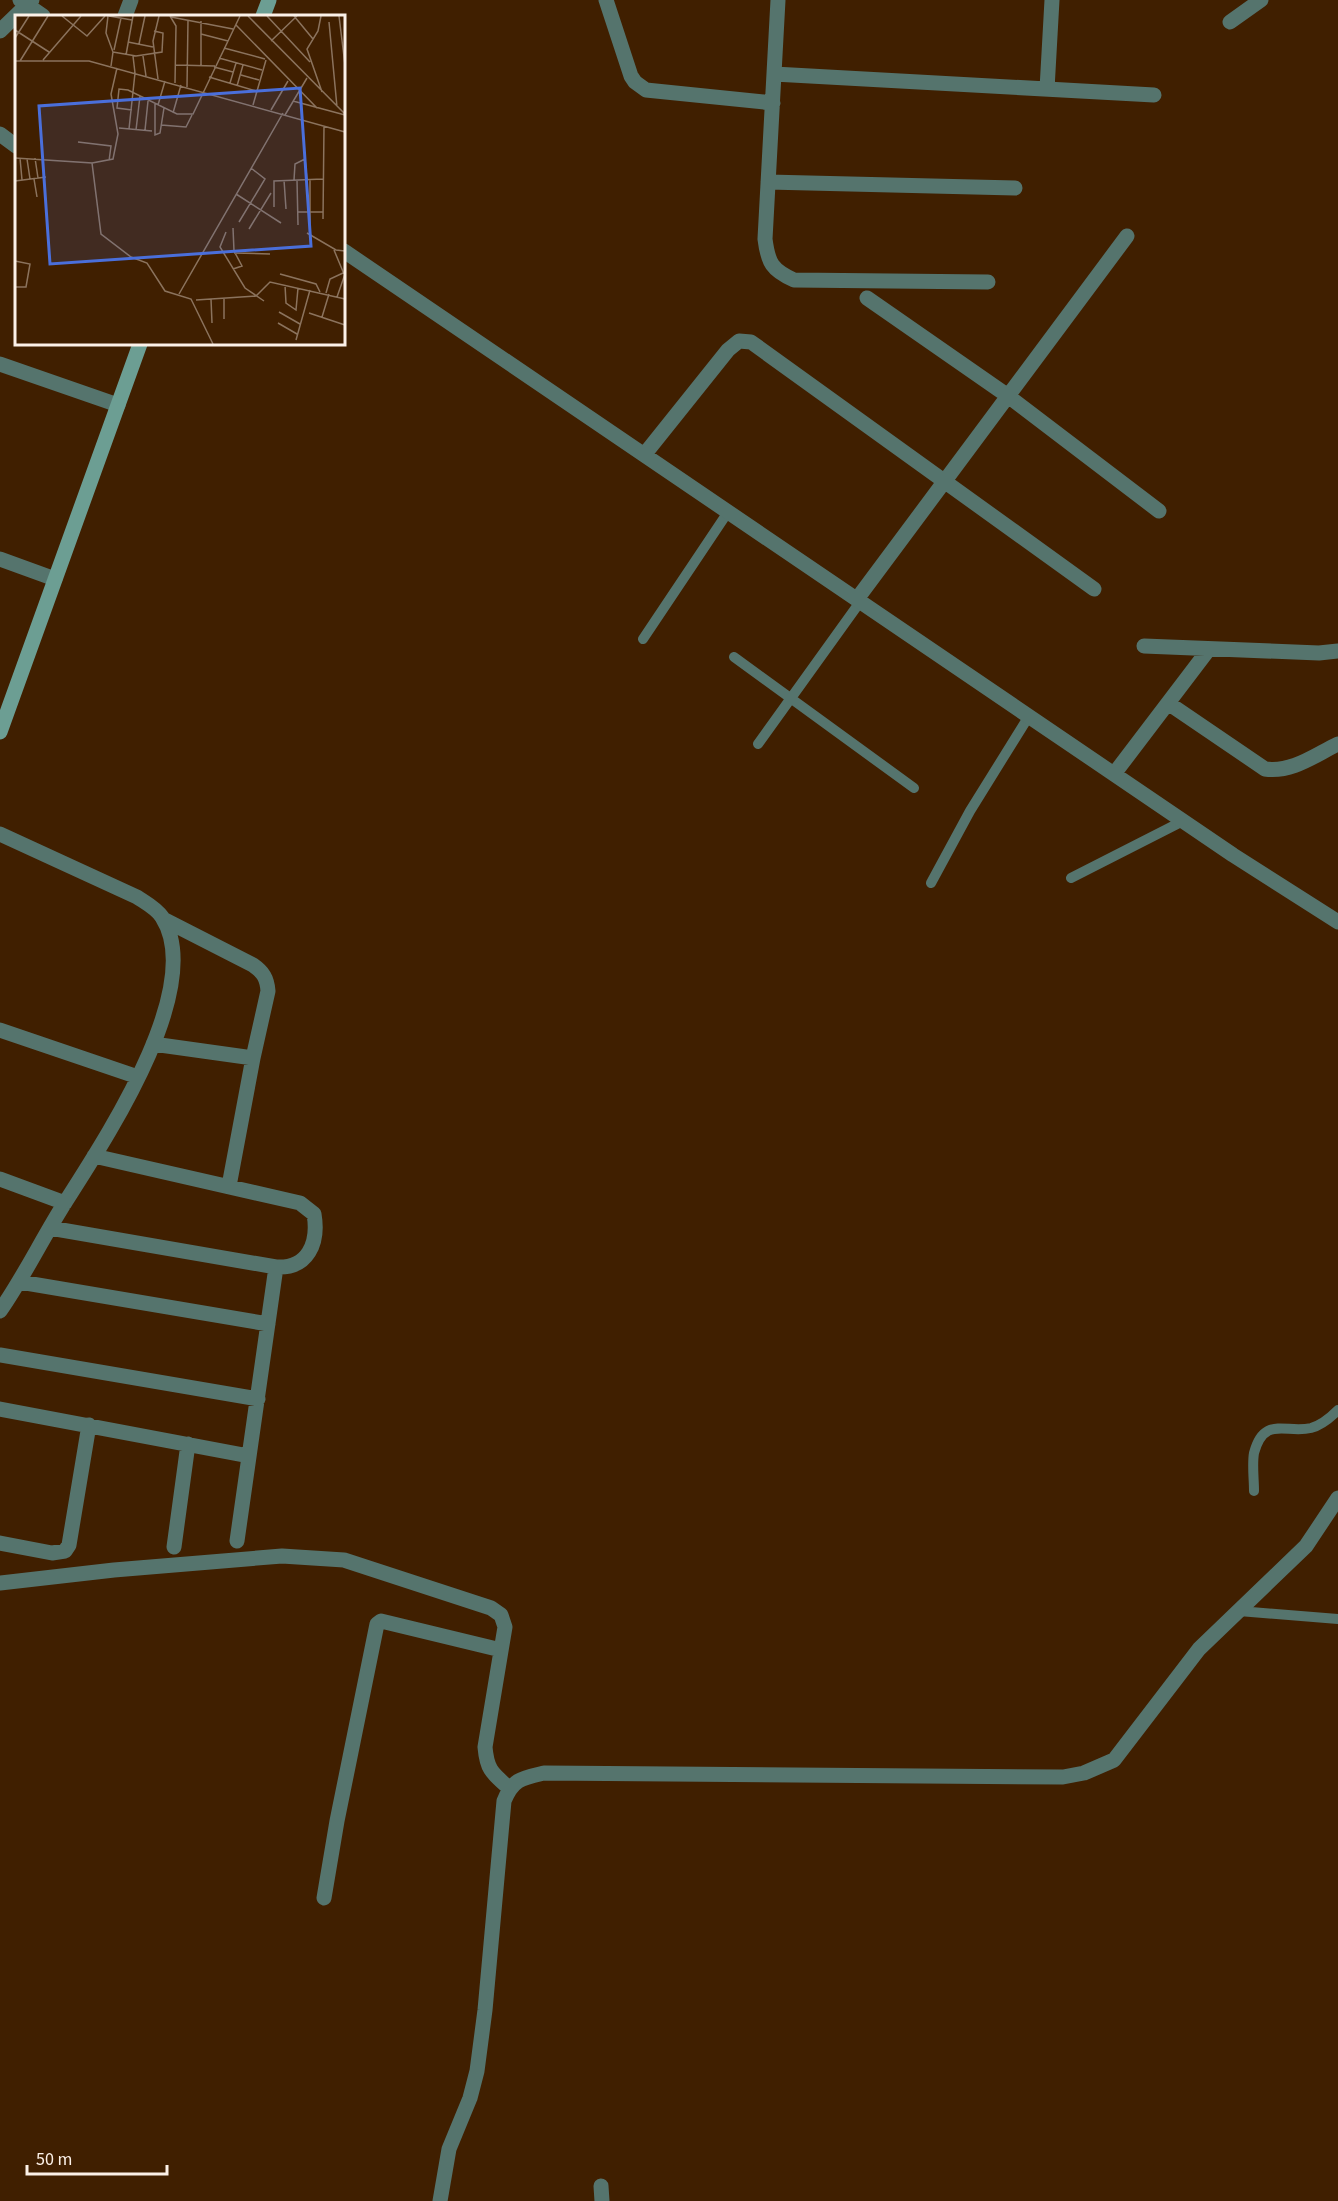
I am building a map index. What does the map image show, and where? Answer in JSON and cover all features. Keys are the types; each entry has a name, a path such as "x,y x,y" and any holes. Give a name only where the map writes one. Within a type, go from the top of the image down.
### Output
{"street":[{"path":"125,15 131,0"},
{"path":"264,15 269,0"},
{"path":"606,0 631,76 646,90 773,103"},
{"path":"778,0 765,239 767,254 772,266 781,274 794,280 988,282"},
{"path":"1047,89 1052,0"},
{"path":"1230,22 1261,0"},
{"path":"0,31 26,2 42,15"},
{"path":"774,74 1154,96"},
{"path":"0,134 15,145"},
{"path":"768,182 1015,188"},
{"path":"858,600 1127,236"},
{"path":"345,252 1183,821 1338,922"},
{"path":"867,298 1008,396 1159,511"},
{"path":"644,455 728,350 739,341 745,341 753,344 945,480 1094,589"},
{"path":"0,732 140,345"},
{"path":"1,368 118,405"},
{"path":"0,559 55,579"},
{"path":"1144,646 1319,653 1338,651"},
{"path":"1114,774 1209,649"},
{"path":"1168,704 1265,769 1282,770 1297,765 1338,744"},
{"path":"0,834 138,897 156,910 163,919 170,936 173,953 164,1016 125,1105 50,1227 20,1282 0,1311"},
{"path":"163,919 253,965 265,976 268,991 253,1058 230,1186"},
{"path":"0,1030 138,1077"},
{"path":"153,1044 253,1058"},
{"path":"50,1227 288,1268 305,1259 311,1247 316,1225 314,1214 308,1208 292,1200 94,1156"},
{"path":"0,1179 65,1203"},
{"path":"237,1541 276,1267"},
{"path":"20,1282 268,1324"},
{"path":"0,1355 258,1399"},
{"path":"0,1408 249,1456"},
{"path":"0,1543 52,1553 65,1551 69,1545 88,1425"},
{"path":"174,1547 188,1444"},
{"path":"441,2194 449,2149 470,2098 477,2071 485,2010 504,1801 510,1788 522,1778 544,1773 1064,1777 1084,1773 1114,1760 1198,1649 1306,1546 1338,1498"},
{"path":"0,1583 114,1570 282,1556 344,1560 490,1608 501,1615 505,1627 485,1747 486,1762 491,1773 510,1788"},
{"path":"324,1898 337,1821 377,1624 381,1622 501,1650"}],"lane":[{"path":"643,639 728,512"},
{"path":"758,744 858,600"},
{"path":"734,657 914,788"},
{"path":"931,883 970,810 1029,716"},
{"path":"1071,878 1183,821"},
{"path":"1254,1491 1254,1455 1262,1436 1277,1427 1313,1428 1330,1418 1338,1410"},
{"path":"1239,1611 1338,1619"}]}
